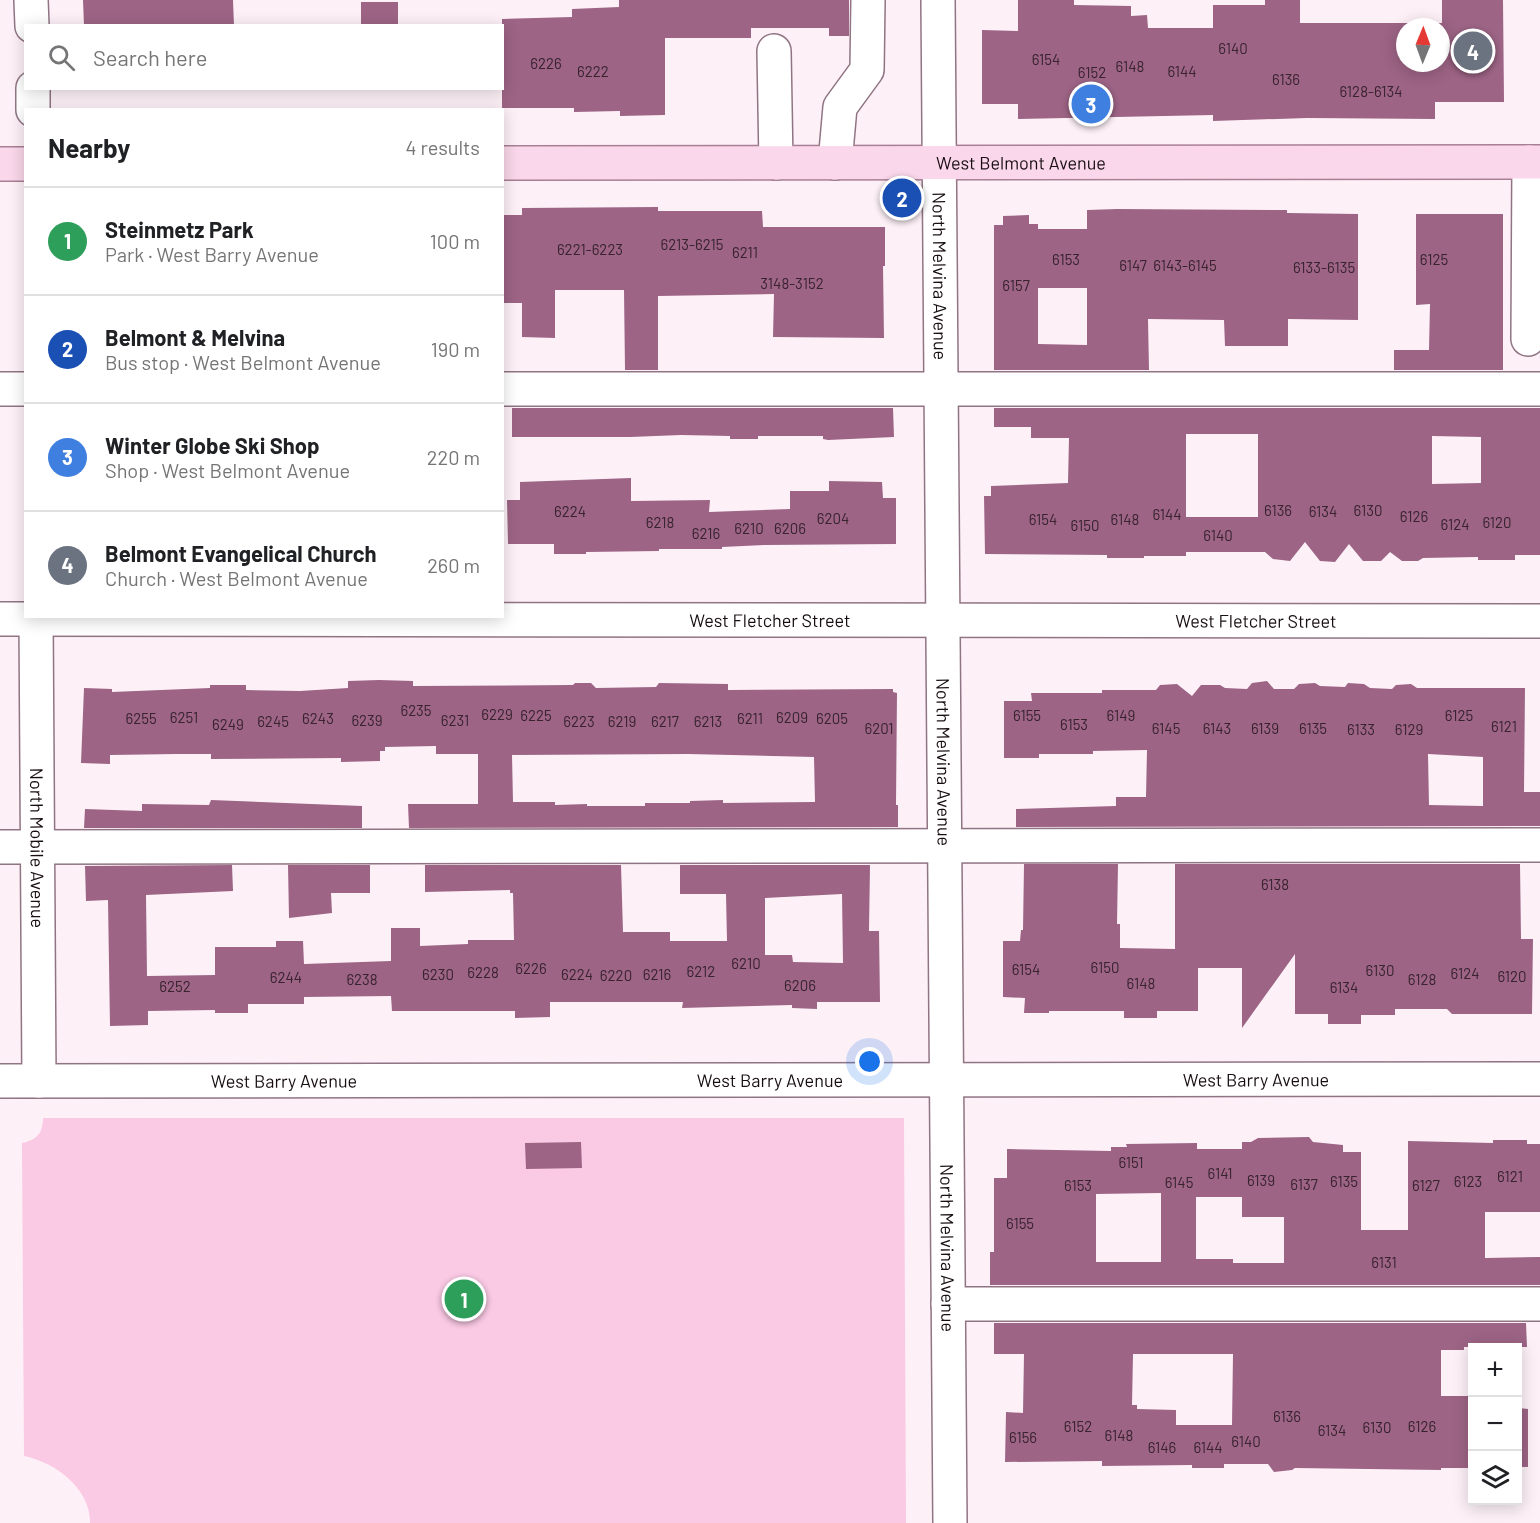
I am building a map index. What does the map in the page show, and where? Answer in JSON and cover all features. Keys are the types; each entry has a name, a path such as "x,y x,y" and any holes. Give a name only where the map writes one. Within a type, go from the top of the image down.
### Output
{"main road":[{"name":"West Belmont Avenue","path":"504,163 1534,162"},
{"path":"0,164 24,164"}],"street":[{"path":"31,0 32,24"},
{"path":"835,163 840,106 867,70 868,0"},
{"name":"North Melvina Avenue","path":"938,0 950,1523"},
{"path":"774,51 776,163"},
{"path":"33,90 33,108"},
{"path":"1528,339 1534,162"},
{"path":"0,389 24,389"},
{"path":"504,389 1540,389"},
{"name":"North Mobile Avenue","path":"36,618 39,1081"},
{"name":"West Fletcher Street","path":"0,619 1540,621"},
{"path":"0,847 1540,845"},
{"name":"West Barry Avenue","path":"0,1081 1540,1079"},
{"path":"948,1304 1540,1304"}],"shaded area":[{"path":"43,1118 904,1118 906,1523 90,1523 89,1511 78,1488 48,1464 24,1456 22,1143 38,1135 42,1128"}],"building":[{"path":"83,0 233,0 234,24 84,24"},
{"path":"619,0 849,0 849,36 829,36 829,28 751,28 751,38 665,38 665,115 620,116 620,111 574,112 574,108 502,108 504,24 502,24 502,19 572,17 572,9 619,7"},
{"path":"1018,0 1074,0 1074,5 1131,6 1131,16 1147,15 1148,28 1213,28 1213,5 1265,5 1265,0 1300,0 1300,23 1396,23 1396,72 1450,72 1450,18 1442,18 1442,0 1503,0 1504,102 1435,102 1435,119 1307,118 1213,121 1213,115 1018,119 1018,104 982,104 982,30 1018,31"},
{"path":"361,2 398,2 398,24 361,24"},
{"path":"658,207 658,211 762,211 763,227 885,227 884,338 773,337 774,294 658,296 658,370 625,370 624,290 555,290 555,338 522,337 522,303 504,303 504,215 522,215 522,208"},
{"path":"1087,210 1287,210 1287,213 1358,214 1358,320 1288,319 1288,346 1225,346 1224,320 1148,319 1149,370 994,370 994,225 1003,225 1003,216 1029,215 1029,224 1038,224 1038,229 1087,229","holes":["1038,288 1087,288 1087,345 1038,344"]},
{"path":"1416,214 1503,214 1503,370 1394,370 1394,350 1429,350 1430,304 1416,305"},
{"path":"512,408 893,408 894,437 828,440 823,439 823,436 758,436 758,439 681,435 512,437"},
{"path":"994,408 1540,408 1540,555 1515,555 1515,560 1478,560 1478,557 1423,558 1418,561 1402,561 1390,552 1381,561 1363,561 1349,544 1335,562 1320,561 1305,542 1290,561 1273,559 1265,552 1186,552 1186,556 1144,556 1144,558 1107,558 1107,555 985,554 984,496 991,496 991,486 1068,483 1069,438 1031,438 1031,427 994,427","holes":["1186,434 1258,434 1258,517 1186,517","1432,436 1481,437 1481,483 1432,484"]},
{"path":"631,478 631,501 710,500 709,512 790,509 790,491 829,491 829,481 882,482 883,498 896,498 896,544 764,545 722,547 722,549 659,549 659,551 554,554 554,544 508,544 507,500 520,500 520,482"},
{"path":"348,681 413,681 413,686 591,683 596,688 656,687 659,683 728,684 728,690 893,689 893,692 897,693 896,805 898,805 898,827 409,828 408,804 478,804 478,754 436,754 436,746 385,747 385,751 380,751 380,761 341,762 341,758 211,759 211,754 177,754 110,755 110,764 81,763 84,688 112,689 112,692 210,688 210,685 246,685 246,690 300,691 348,688","holes":["688,754 814,757 815,802 723,803 723,800 645,803 645,806 513,802 512,755"]},
{"path":"1267,681 1274,689 1294,689 1299,684 1315,683 1320,686 1345,687 1348,683 1364,684 1370,688 1392,689 1396,685 1411,684 1417,688 1525,688 1524,792 1540,792 1540,826 1016,827 1016,809 1116,806 1116,797 1146,797 1147,750 1093,751 1093,754 1039,754 1039,758 1004,758 1004,701 1032,701 1031,693 1156,690 1160,685 1177,684 1192,696 1201,685 1247,689 1252,683","holes":["1428,754 1483,757 1483,806 1429,805"]},
{"path":"211,800 362,806 362,828 84,828 85,809 142,811 142,804 209,805"},
{"path":"1024,864 1118,864 1117,924 1120,924 1120,948 1175,949 1175,864 1520,864 1521,939 1533,939 1532,1014 1452,1014 1447,1009 1395,1009 1395,1015 1361,1015 1361,1024 1328,1024 1328,1014 1295,1014 1295,954 1242,1028 1242,968 1198,968 1198,1011 1157,1011 1157,1018 1124,1018 1124,1011 1024,1013 1025,998 1003,997 1003,941 1020,941 1021,930 1023,930"},
{"path":"232,865 233,891 146,895 147,976 215,975 215,947 276,947 276,941 303,941 304,964 391,961 391,928 420,928 420,946 468,944 468,940 514,940 513,893 510,893 510,890 425,892 425,865 621,865 623,932 670,932 670,941 727,941 726,894 680,894 680,865 870,865 869,931 879,931 880,1002 817,1002 817,1009 792,1008 792,1005 682,1008 683,1002 550,1002 550,1017 515,1018 515,1011 392,1011 391,996 304,997 304,1004 248,1004 248,1013 215,1013 215,1010 148,1011 148,1025 110,1026 108,900 86,901 85,866","holes":["842,894 843,963 793,962 792,955 765,955 765,898"]},
{"path":"288,865 370,865 370,893 331,893 332,913 289,918"},
{"path":"1309,1137 1313,1142 1343,1145 1343,1152 1361,1152 1361,1230 1408,1230 1408,1141 1493,1143 1493,1140 1527,1140 1527,1144 1540,1144 1540,1212 1485,1212 1485,1258 1540,1257 1540,1285 990,1285 990,1252 994,1252 994,1178 1007,1178 1007,1149 1111,1151 1111,1147 1127,1147 1126,1144 1197,1143 1197,1149 1242,1149 1242,1142 1251,1142 1258,1138","holes":["1161,1193 1161,1262 1096,1262 1096,1194","1196,1197 1242,1197 1242,1217 1284,1217 1284,1263 1233,1263 1233,1259 1196,1259"]},
{"path":"581,1142 582,1168 526,1169 525,1143"},
{"path":"994,1323 1526,1323 1527,1347 1522,1347 1522,1343 1468,1343 1468,1347 1464,1347 1464,1350 1441,1350 1441,1396 1468,1396 1468,1468 1441,1468 1441,1470 1295,1468 1274,1472 1268,1464 1224,1464 1224,1468 1192,1468 1192,1465 1102,1466 1102,1461 1005,1462 1006,1412 1023,1413 1024,1354 994,1354","holes":["1133,1354 1233,1354 1232,1425 1176,1425 1176,1410 1137,1409 1137,1405 1132,1405"]},
{"path":"1522,1408 1528,1409 1528,1467 1522,1467"}],"place":[{"name":"Belmont Evangelical Church","path":"1473,51"},
{"name":"Winter Globe Ski Shop","path":"1091,104"},
{"name":"Belmont & Melvina","path":"902,198"},
{"name":"Steinmetz Park","path":"464,1299"}]}
